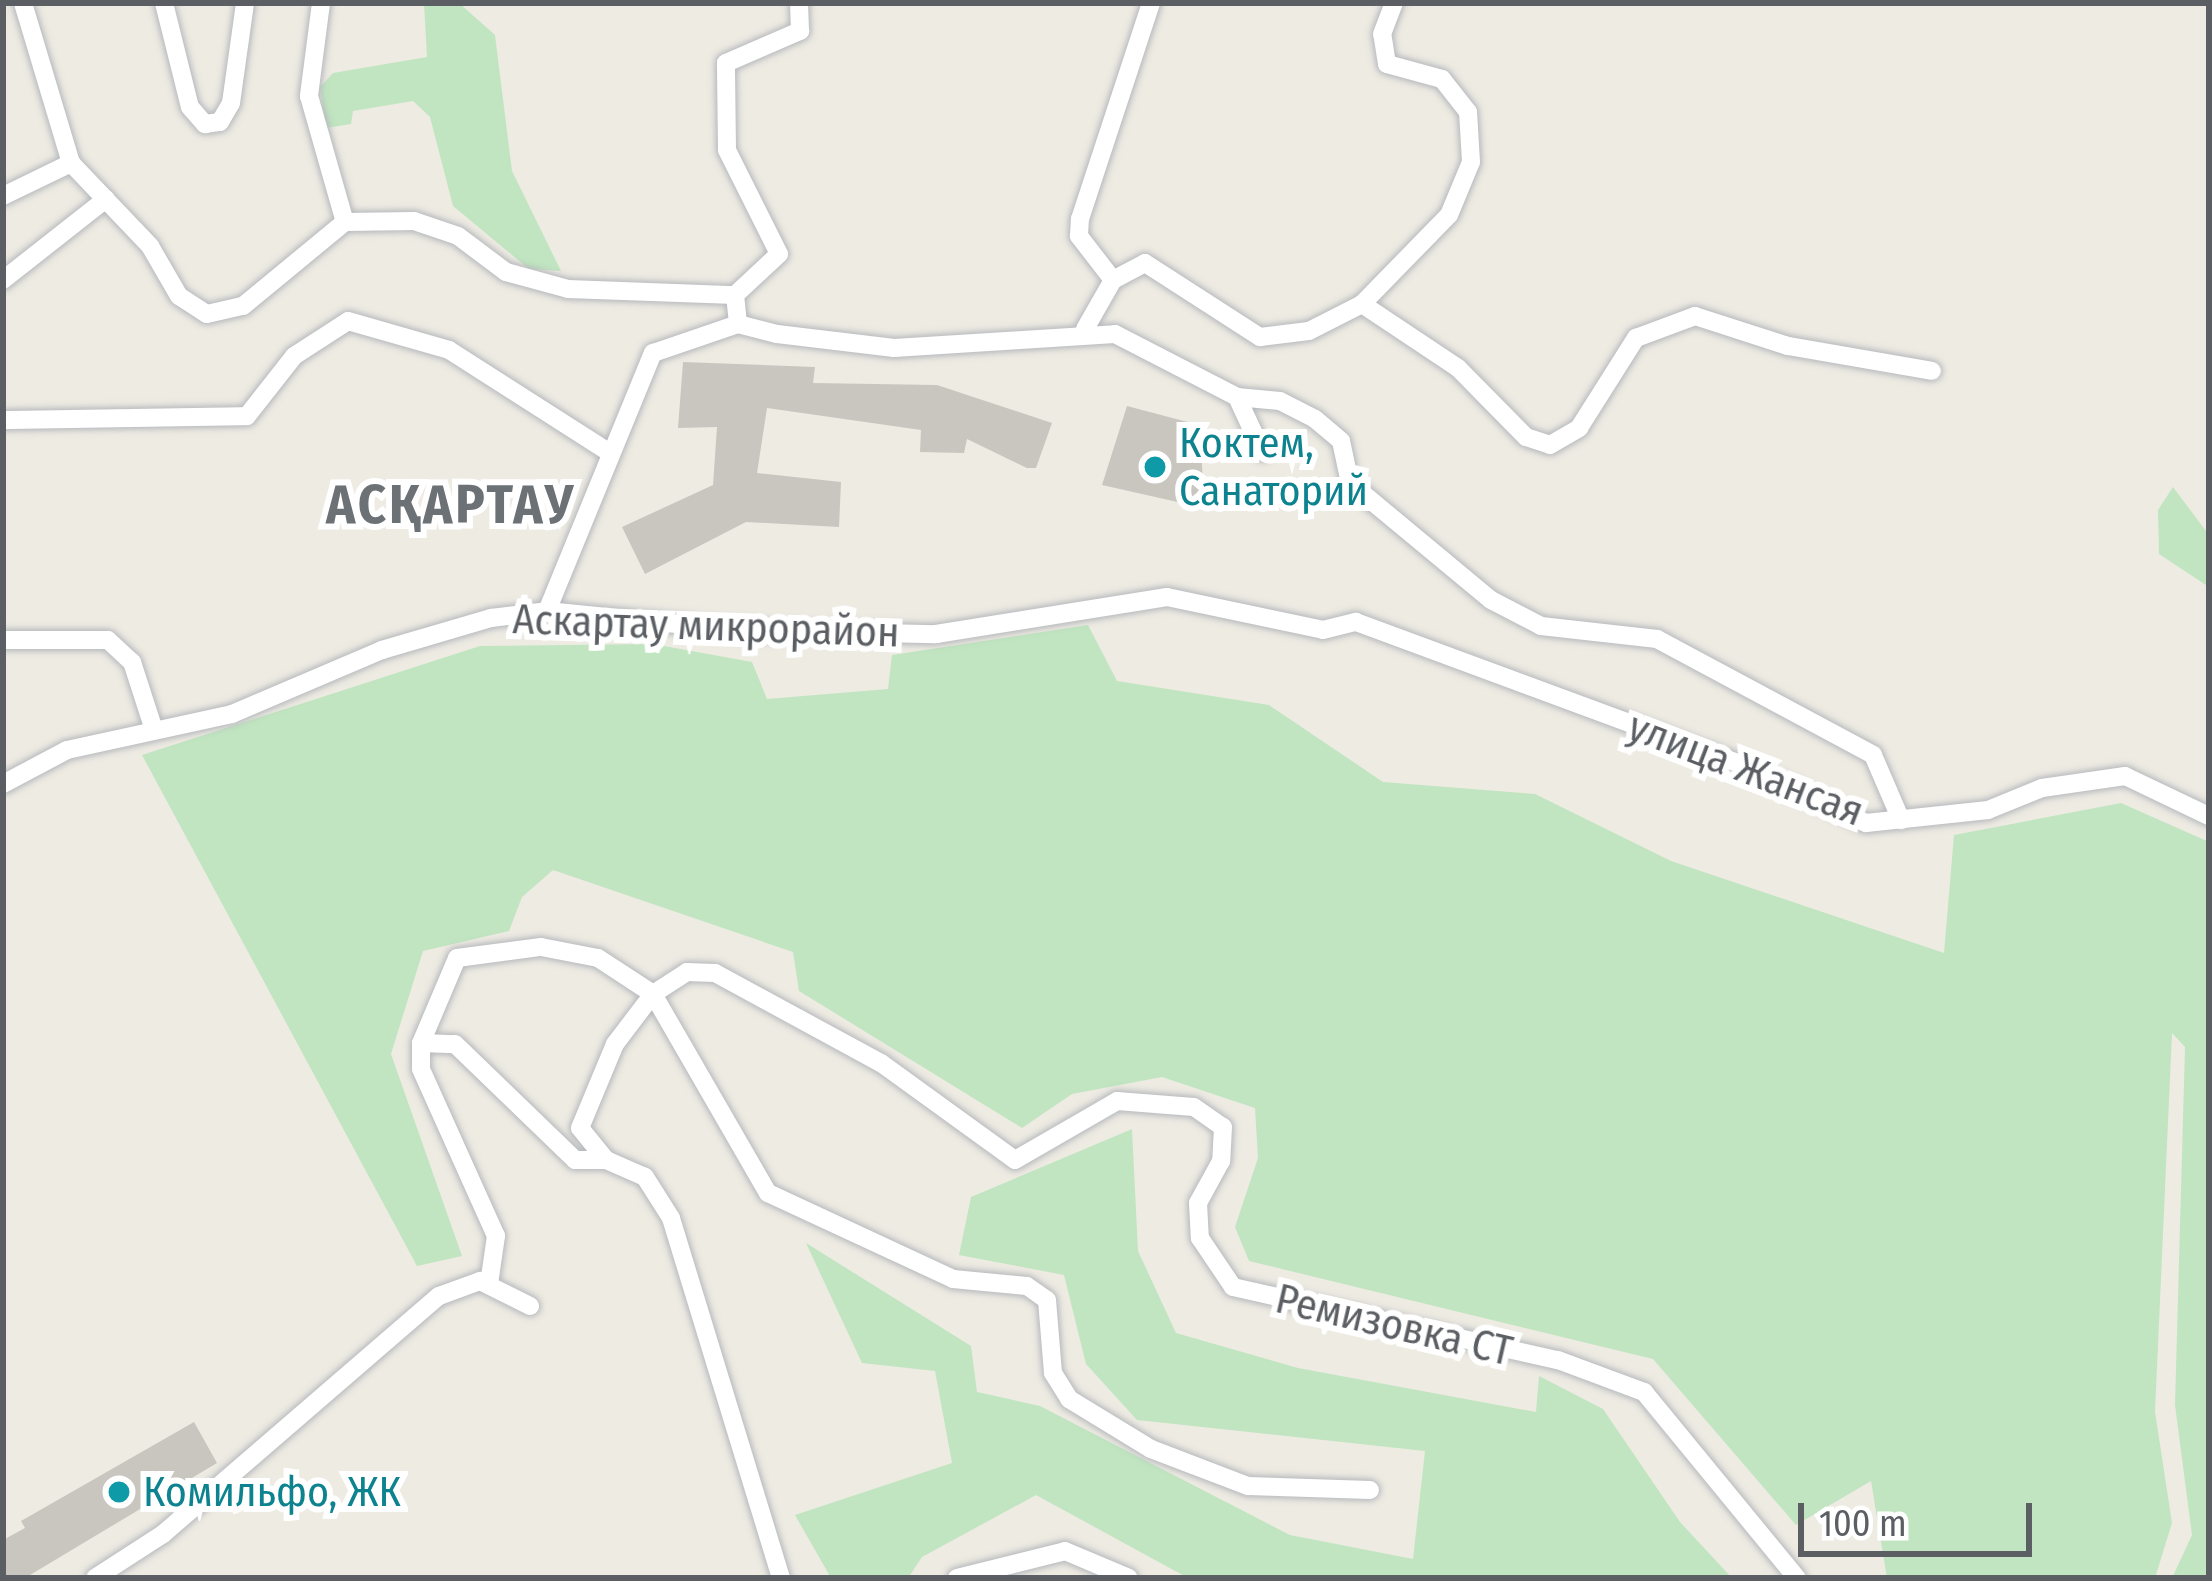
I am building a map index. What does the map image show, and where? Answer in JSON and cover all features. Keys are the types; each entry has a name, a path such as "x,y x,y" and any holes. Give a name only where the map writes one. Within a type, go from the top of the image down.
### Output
{"street":[{"path":"23,3 71,163 150,246 179,296 207,314 243,306 345,222 415,221 458,236 506,272 568,290 735,295 779,254 727,150 726,63 800,32 800,3"},
{"path":"164,3 190,107 205,124 220,122 231,104 245,3"},
{"path":"321,3 309,97 345,222"},
{"path":"1113,280 1079,236 1080,219 1151,3"},
{"path":"1084,329 1113,280 1160,266 1260,337 1310,331 1362,304 1448,215 1472,162 1458,90 1388,64 1382,34 1394,3"},
{"path":"3,196 71,163"},
{"path":"3,280 106,199"},
{"path":"735,295 738,324"},
{"path":"1362,304 1458,368 1526,437 1550,445 1579,428 1630,343 1695,316 1788,346 1932,371"},
{"path":"3,420 247,416 294,356 347,321 449,350 607,451"},
{"path":"548,611 607,451 653,353 738,324 894,348 1084,329 1114,334 1237,397 1280,401 1315,418 1341,441 1350,483 1491,600 1541,626 1657,639 1874,754 1901,820"},
{"path":"1237,397 1262,451"},
{"name":"Аскартау микрорайон","path":"3,784 67,750 232,714 382,650 548,611 737,630 936,634 1167,597 1323,630 1358,624"},
{"name":"улица Жансая","path":"1358,624 1742,765 1866,823 1988,811 2042,788 2125,776 2209,816"},
{"path":"3,640 85,634 132,662 154,730"},
{"path":"489,1283 496,1236 421,1069 421,1042 457,958 560,951 598,958 653,994 768,1193 953,1279 1027,1286 1047,1300 1053,1373 1070,1399 1151,1449 1248,1486 1370,1490"},
{"name":"Ремизовка СТ","path":"653,994 687,972 716,974 881,1063 1015,1160 1117,1101 1194,1107 1223,1127 1221,1161 1198,1203 1200,1238 1233,1287 1558,1360 1643,1392 1797,1578"},
{"path":"606,1160 580,1128 614,1044 653,994"},
{"path":"421,1042 431,1036 455,1044 575,1160 606,1160 645,1177 671,1218 781,1578"},
{"path":"94,1578 163,1534 439,1296 489,1283 530,1306"},
{"path":"957,1578 1065,1551 1129,1578"}],"green space":[{"path":"424,3 459,3 495,35 512,171 561,271 529,269 453,206 430,117 413,101 353,111 351,124 326,128 320,87 333,73 427,57"},
{"path":"2173,487 2209,535 2209,587 2159,554 2158,510"},
{"path":"1088,625 1117,681 1269,705 1383,782 1535,794 1671,861 1944,953 1954,835 2121,803 2209,842 2209,1578 2172,1578 2192,1535 2175,1405 2185,1047 2172,1033 2155,1412 2172,1523 2155,1578 1887,1578 1871,1481 1796,1525 1653,1359 1249,1261 1235,1227 1258,1158 1255,1108 1162,1077 1072,1094 1022,1128 799,991 793,952 553,870 522,897 509,931 423,951 391,1054 462,1256 417,1266 142,755 480,646 653,644 752,662 767,699 888,689 892,655"},
{"path":"1132,1129 1138,1251 1176,1333 1298,1368 1536,1412 1539,1376 1603,1409 1680,1522 1732,1578 1188,1578 1036,1495 922,1557 908,1578 831,1578 795,1515 952,1463 935,1371 862,1363 806,1243 971,1346 977,1392 1040,1406 1290,1535 1413,1559 1425,1451 1137,1420 1086,1364 1064,1275 959,1255 971,1197"}],"building":[{"name":"Коктем, Санаторий","path":"683,362 815,367 813,383 937,385 1052,423 1036,468 1027,468 967,439 964,453 920,452 921,430 767,408 757,473 841,482 839,527 746,522 645,574 622,527 713,485 717,427 678,428"},
{"path":"1127,406 1199,425 1203,480 1229,489 1222,512 1102,485"},
{"name":"Комильфо, ЖК","path":"194,1422 217,1463 25,1578 3,1578 3,1540 25,1528 21,1521"}],"place":[{"name":"Коктем, Санаторий","path":"1155,467"},
{"name":"Комильфо, ЖК","path":"119,1492"}],"district":[{"name":"АСҚАРТАУ","path":"451,505"}]}
